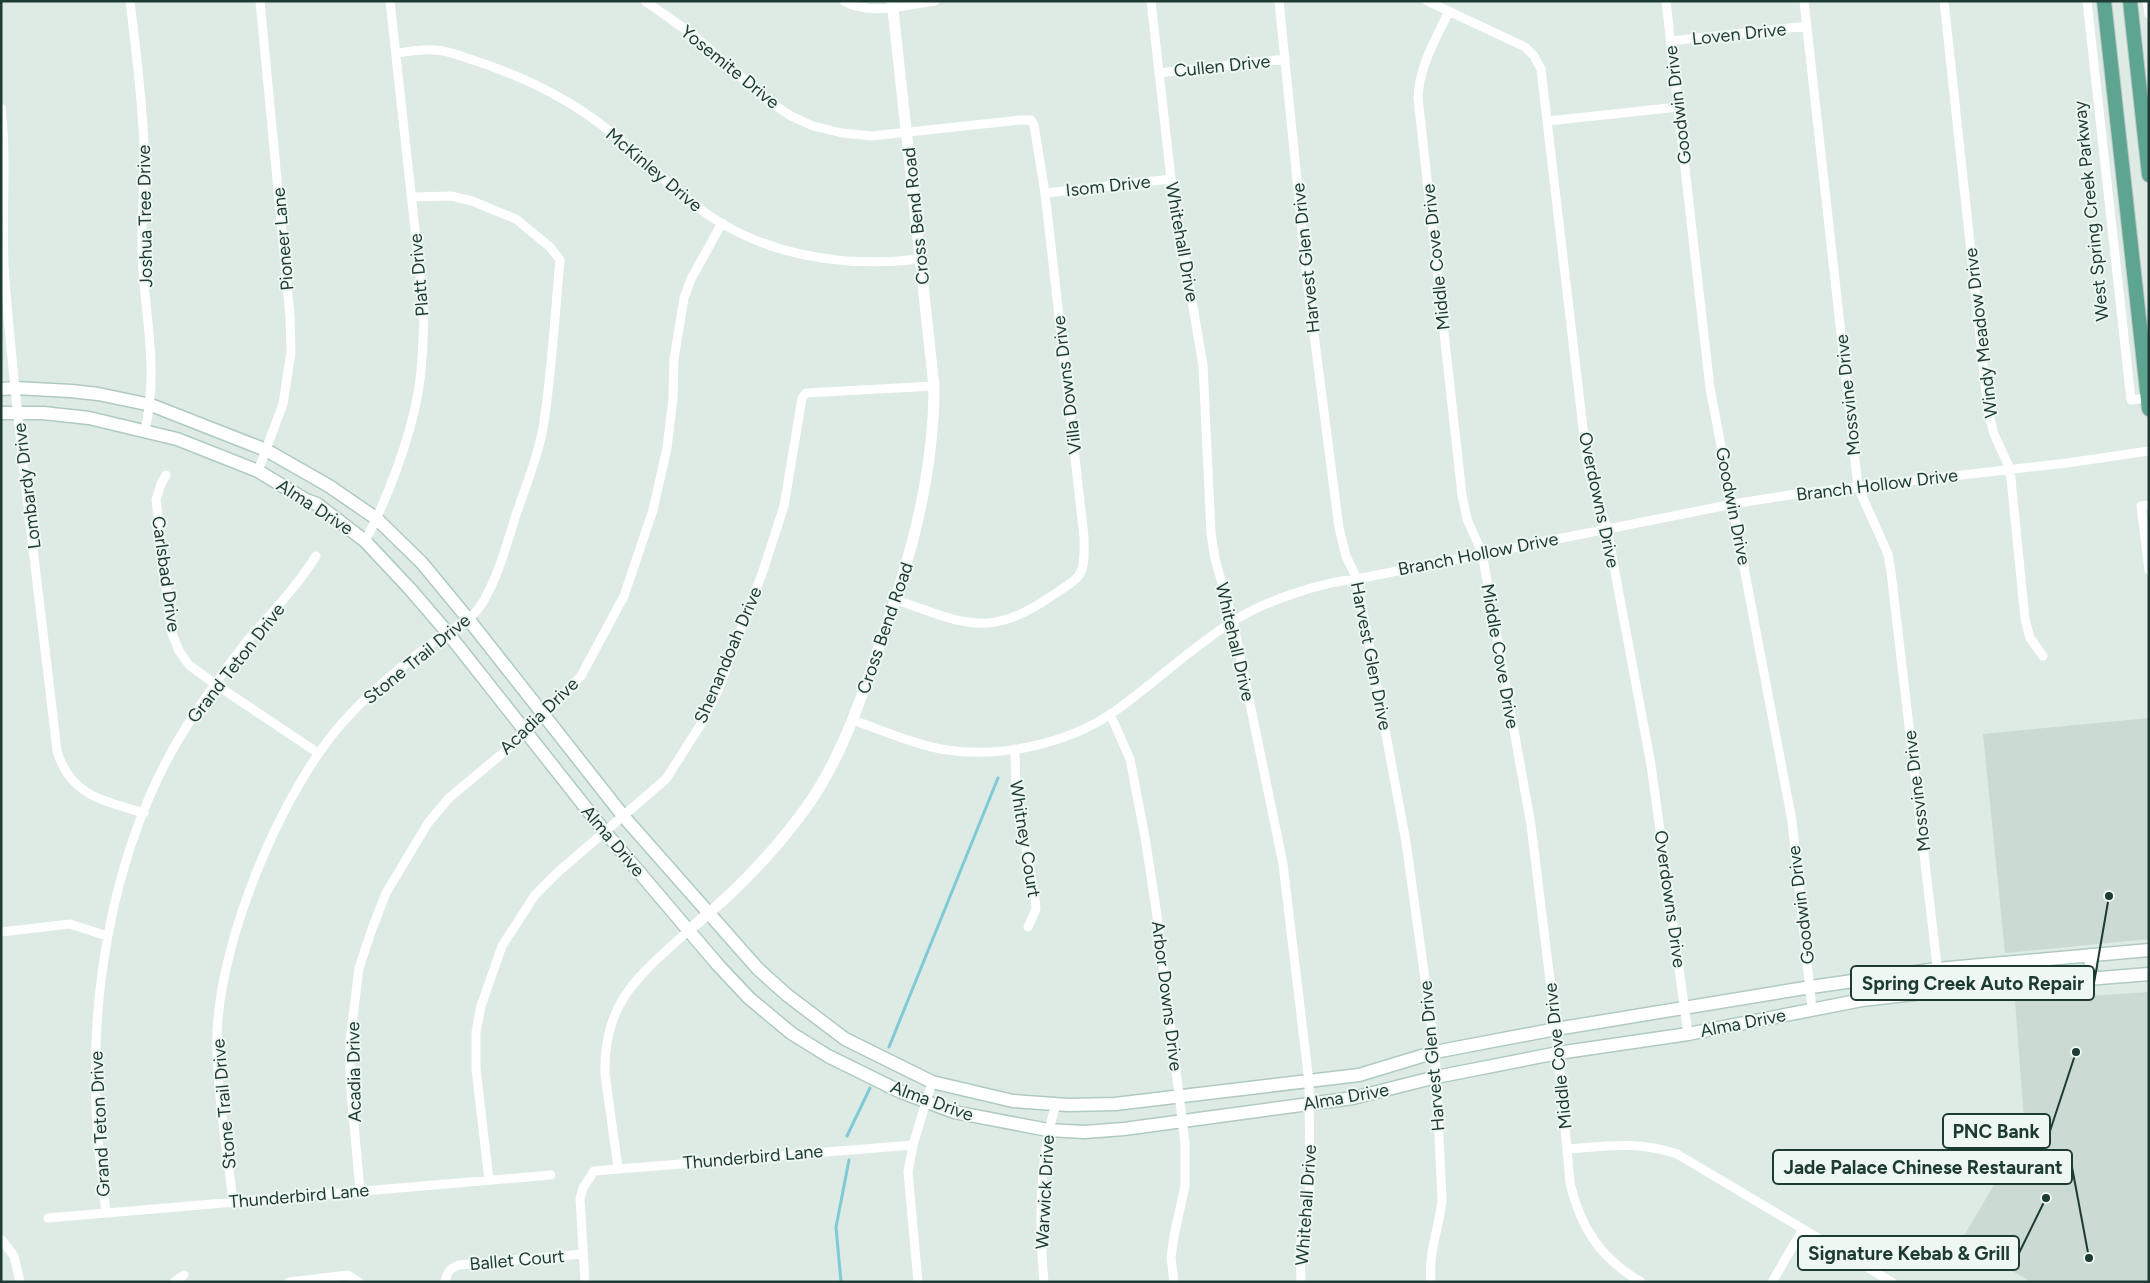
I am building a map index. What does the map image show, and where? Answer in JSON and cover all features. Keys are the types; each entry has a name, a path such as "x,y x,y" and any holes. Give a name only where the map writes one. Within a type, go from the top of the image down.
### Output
{"main road":[{"name":"West Spring Creek Parkway","path":"2104,1 2148,404"},
{"path":"2130,1 2149,175"},
{"name":"Alma Drive","path":"1,389 15,388 98,394 151,405 266,450 329,486 377,518 422,563 624,817 758,969 813,1016 845,1039 932,1082 1013,1101 1056,1104 1114,1104 1180,1097 1359,1075 1435,1052 1556,1028 1811,987 1937,969 2149,950"},
{"name":"Alma Drive","path":"1,412 89,418 177,439 258,471 306,500 317,504 365,541 447,632 605,832 749,998 791,1033 846,1066 901,1092 954,1112 1048,1130 1084,1132 1124,1129 1353,1098 1436,1077 1558,1053 1688,1034 1812,1009 1940,991 2149,974"},
{"path":"2090,955 2092,979"}],"street":[{"name":"Joshua Tree Drive","path":"130,1 141,97 144,148 142,257 152,362 151,405 145,430"},
{"name":"Pioneer Lane","path":"258,471 283,404 291,352 290,316 260,1"},
{"name":"Platt Drive","path":"365,541 377,518 410,428 419,392 422,357 424,312 390,1"},
{"name":"Yosemite Drive","path":"645,1 692,34 771,103 791,116 813,126 842,133 872,136 907,133"},
{"path":"844,1 855,7 868,10 892,4 934,1"},
{"name":"Whitehall Drive","path":"1151,1 1171,179 1203,366 1211,533 1215,559 1233,621 1282,864 1309,1082 1311,1103 1310,1185 1300,1249 1301,1282"},
{"name":"Harvest Glen Drive","path":"1279,1 1307,280 1339,528 1346,556 1357,579 1406,842 1435,1052 1442,1200 1440,1218 1431,1249 1429,1266 1431,1282"},
{"name":"Overdowns Drive","path":"1427,1 1517,42 1534,56 1541,69 1586,454 1590,476 1607,528 1651,764 1688,1034"},
{"name":"Goodwin Drive","path":"1666,1 1710,388 1792,821 1812,1009"},
{"name":"Mossvine Drive","path":"1804,1 1858,487 1888,554 1891,572 1940,991"},
{"name":"Windy Meadow Drive","path":"1944,1 1988,411 1994,434 2010,470 2025,619 2030,638 2043,656"},
{"name":"West Spring Creek Parkway","path":"2087,1 2131,400 2148,404"},
{"path":"2147,1 2149,14"},
{"name":"Cross Bend Road","path":"618,1168 605,1074 608,1034 624,994 634,982 689,930 748,879 809,803 853,720 896,600 910,556 924,498 934,419 934,386 892,4"},
{"name":"Middle Cove Drive","path":"1449,11 1423,68 1418,83 1418,98 1462,495 1467,519 1482,553 1531,825 1556,1028 1570,1183 1576,1206 1584,1225 1599,1248 1618,1267 1641,1282"},
{"name":"Loven Drive","path":"1671,41 1807,26"},
{"name":"McKinley Drive","path":"396,53 432,50 448,52 488,65 534,84 570,104 611,132 679,193 722,223 754,240 788,252 818,259 854,263 890,263 921,259"},
{"name":"Cullen Drive","path":"1159,73 1285,59"},
{"path":"1548,121 1678,107"},
{"name":"Lombardy Drive","path":"1,108 5,166 5,278 15,388 57,750 61,763 79,788 94,797 144,813"},
{"name":"Villa Downs Drive","path":"896,600 959,621 979,624 1000,622 1030,611 1076,579 1084,564 1084,537 1044,193 1034,125 1031,120 907,133"},
{"name":"Isom Drive","path":"1044,193 1171,179"},
{"name":"Stone Trail Drive","path":"233,1202 219,1078 217,1033 224,986 235,936 264,854 282,816 318,753 343,722 405,664 447,632 469,620 492,584 511,532 544,425 560,260 550,247 516,219 472,201 451,196 412,197"},
{"name":"Acadia Drive","path":"360,1190 350,1082 350,1042 360,968 372,929 386,893 428,824 449,798 544,715 581,676 624,596 653,510 667,448 673,398 674,359 684,298 691,279 722,223"},
{"name":"Shenandoah Drive","path":"489,1180 476,1069 476,1032 490,976 502,946 535,895 558,872 666,779 703,721 719,688 763,571 784,506 802,398 806,393 934,386"},
{"name":"Branch Hollow Drive","path":"853,720 917,743 946,750 978,752 1015,749 1050,741 1084,729 1110,714 1233,621 1274,601 1318,586 1732,504 2149,451"},
{"name":"Carlsbad Drive","path":"166,475 160,484 156,500 172,633 179,651 189,665 318,753"},
{"path":"2149,505 2142,506 2149,570"},
{"name":"Grand Teton Drive","path":"106,1212 96,1104 96,1038 100,984 107,936 127,860 144,813 170,754 215,684 248,641 278,607 316,556"},
{"name":"Arbor Downs Drive","path":"1110,714 1130,759 1145,837 1186,1142 1185,1186 1174,1236 1172,1257 1174,1282"},
{"name":"Whitney Court","path":"1015,749 1016,794 1035,903 1034,918 1028,927"},
{"path":"1,932 70,924 107,936"},
{"path":"918,1282 908,1172 913,1145 932,1082"},
{"name":"Warwick Drive","path":"1044,1282 1040,1242 1048,1130 1056,1104"},
{"name":"Thunderbird Lane","path":"582,1254 580,1199 583,1188 594,1171 913,1145"},
{"path":"1568,1149 1634,1145 1656,1147 1676,1154 1892,1282"},
{"name":"Thunderbird Lane","path":"48,1218 551,1174"},
{"path":"1772,1282 1803,1228"},
{"path":"1,1239 14,1256 20,1282"},
{"path":"582,1254 584,1282"},
{"name":"Ballet Court","path":"445,1282 447,1273 459,1265 582,1254"},
{"path":"174,1282 184,1275"},
{"path":"289,1282 348,1275 358,1281"}],"shaded area":[{"path":"2149,718 2149,939 2005,953 1983,734"},
{"path":"2149,992 2149,1282 2031,1282 1961,1241 2025,1132 2015,1001"}],"waterway":[{"path":"889,1047 998,778"},
{"path":"847,1136 870,1088"},
{"path":"841,1282 836,1227 849,1160"}],"place":[{"name":"Spring Creek Auto Repair","path":"2109,896"},
{"name":"PNC Bank","path":"2076,1052"},
{"name":"Signature Kebab & Grill","path":"2046,1198"},
{"name":"Jade Palace Chinese Restaurant","path":"2089,1258"}]}
